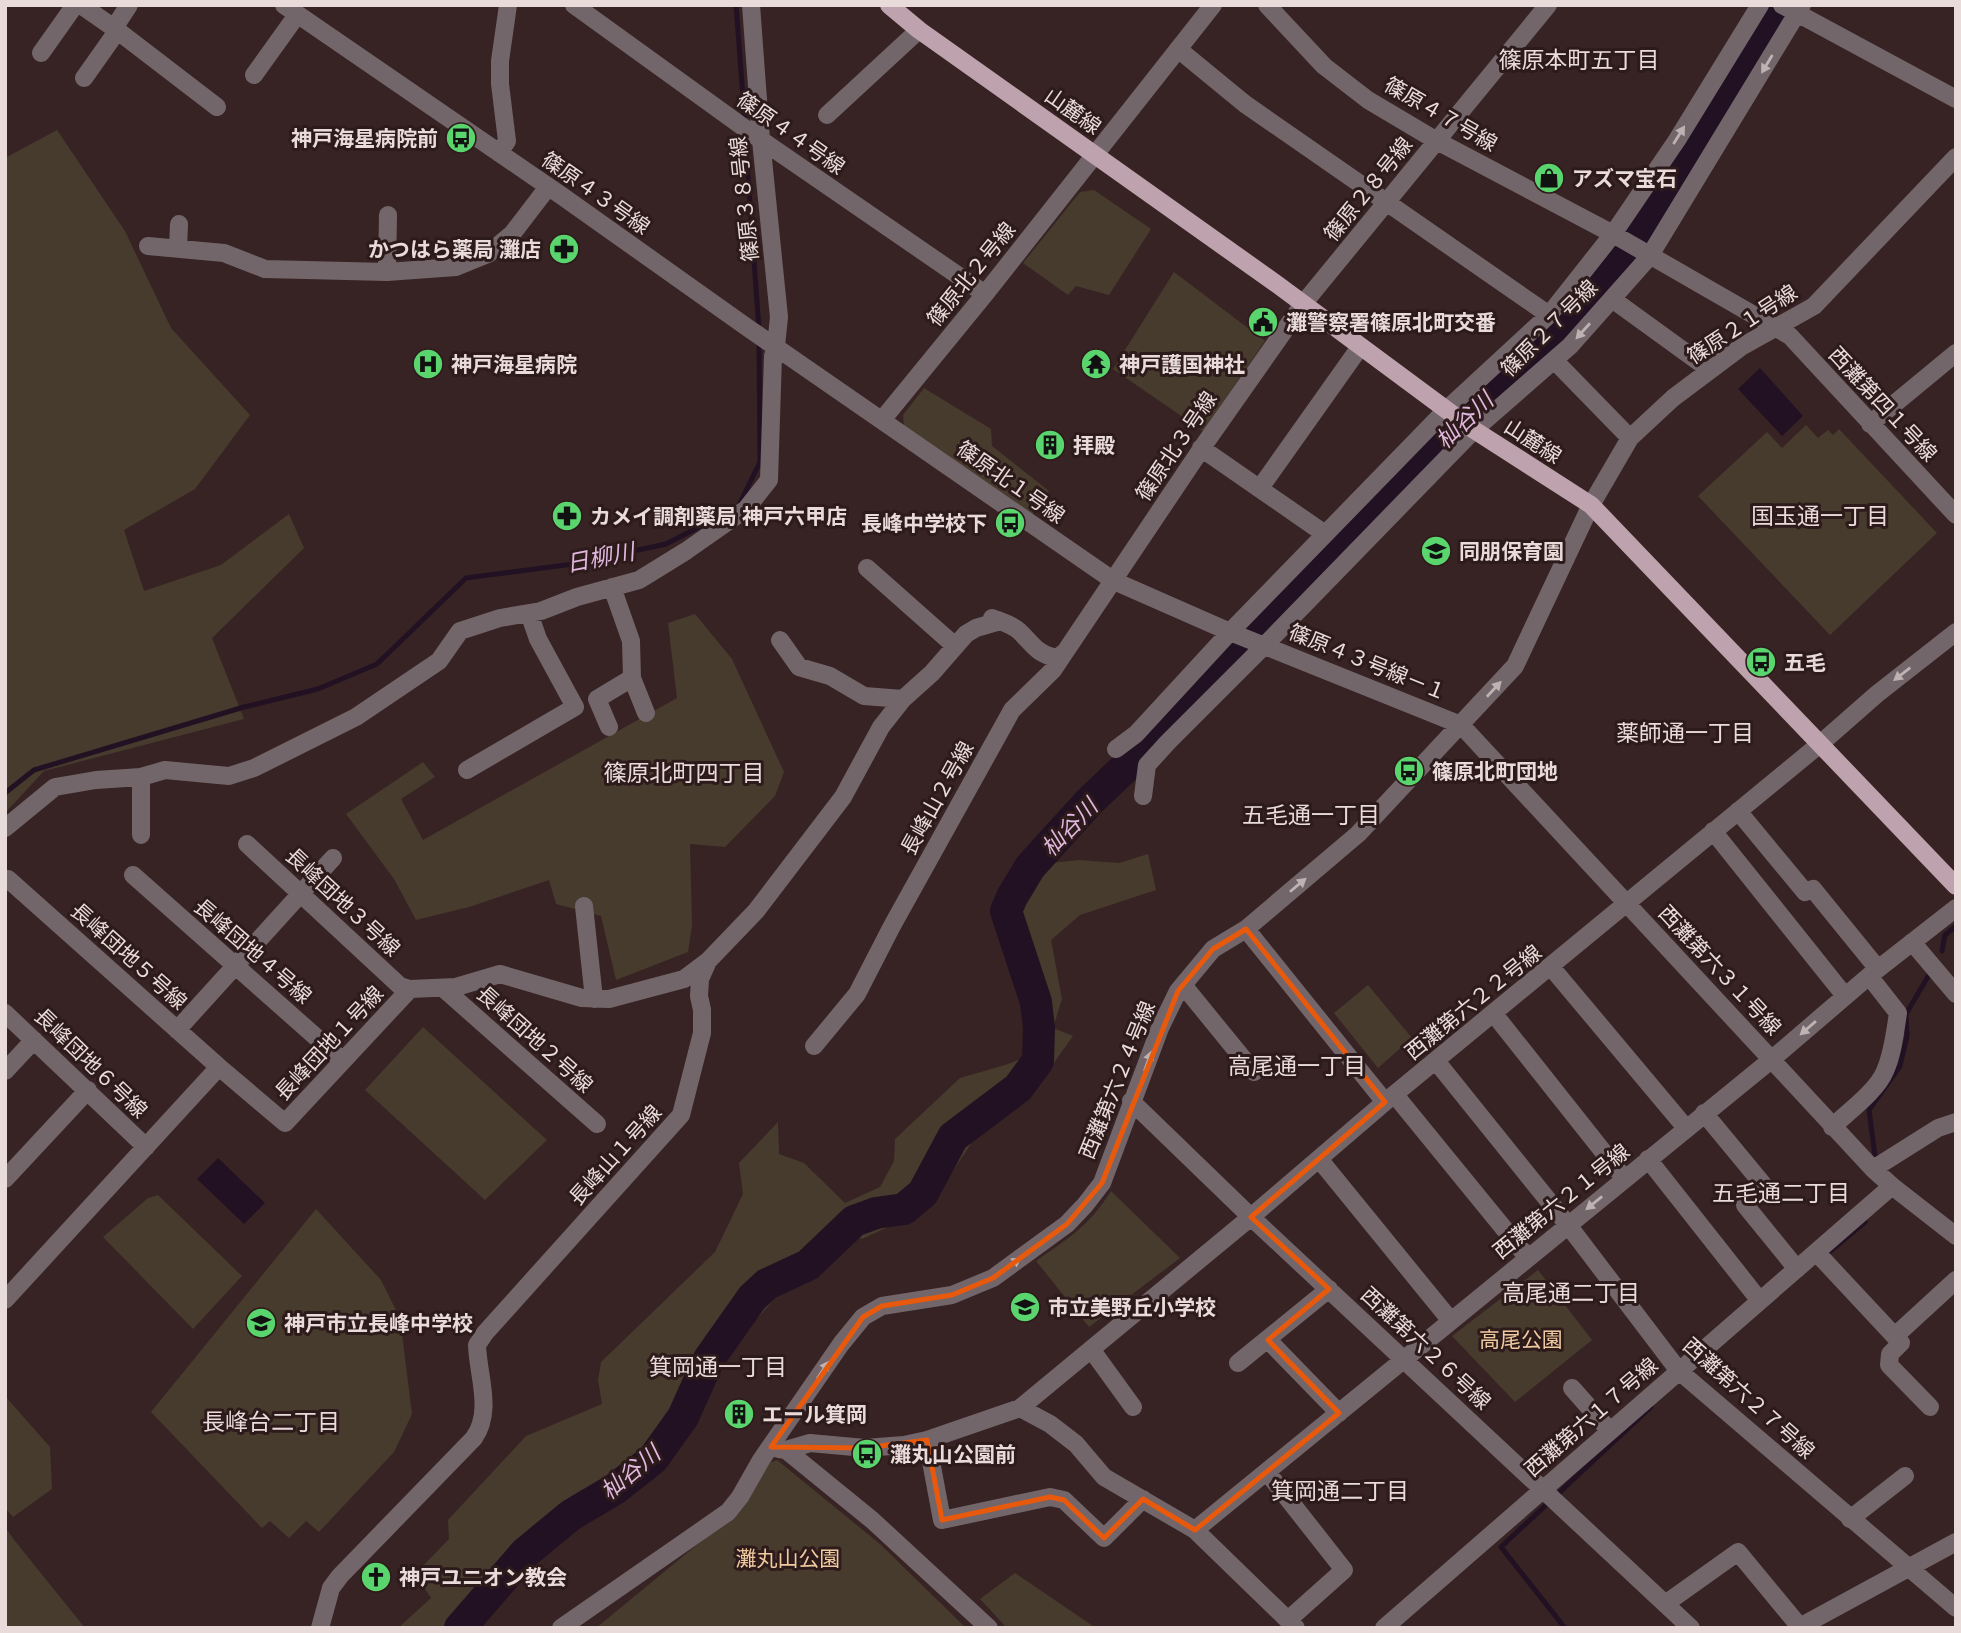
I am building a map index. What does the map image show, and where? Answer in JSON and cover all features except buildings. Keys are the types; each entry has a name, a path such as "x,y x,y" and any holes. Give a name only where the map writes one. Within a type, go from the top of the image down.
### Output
{"main road":[{"name":"山麓線","path":"889,5 919,30 1303,304 1472,429 1591,505 1956,886"}],"street":[{"path":"41,52 75,5"},
{"path":"81,5 217,107"},
{"path":"84,78 113,37 114,28 129,5"},
{"path":"499,153 508,141 500,83 500,61 508,5"},
{"name":"篠原４４号線","path":"574,5 758,139 985,294"},
{"name":"篠原３８号線","path":"5,828 55,786 141,777 165,770 229,775 254,768 356,718 439,661 460,631 500,618 541,611 578,597 639,580 746,509 769,481 773,344 779,317 758,139 751,5"},
{"name":"篠原北２号線","path":"882,420 1213,5"},
{"name":"篠原４７号線","path":"1267,5 1324,66 1368,100 1437,141 1613,234 1649,257"},
{"name":"篠原２８号線","path":"1303,304 1548,5"},
{"name":"篠原２７号線","path":"1116,749 1136,734 1325,534 1549,315 1613,234 1677,139 1760,5"},
{"path":"1793,8 1956,100"},
{"name":"篠原２７号線","path":"1143,796 1147,765 1261,644 1472,429 1570,346 1649,257 1793,8"},
{"path":"254,75 291,10"},
{"name":"篠原４３号線","path":"291,10 882,420"},
{"path":"827,115 919,30"},
{"path":"1178,49 1245,104 1549,315"},
{"name":"篠原２１号線","path":"1591,505 1630,438 1673,398 1741,347 1814,306 1956,158"},
{"path":"148,246 224,253 265,269 387,272 456,267 488,254 512,234 548,187"},
{"path":"387,272 388,215"},
{"path":"178,249 179,223"},
{"path":"1649,257 1775,327"},
{"path":"1612,299 1710,370"},
{"name":"篠原北３号線","path":"1114,581 1201,449 1303,304"},
{"name":"西灘第四１号線","path":"1775,327 1790,336 1956,515"},
{"path":"1260,488 1360,347"},
{"path":"1870,424 1956,353"},
{"path":"1554,360 1630,438"},
{"name":"篠原北１号線","path":"882,420 1114,581"},
{"path":"1201,449 1325,534"},
{"name":"西灘第六２４号線","path":"561,1628 727,1513 778,1448 841,1344 863,1317 882,1306 952,1295 993,1278 1068,1224 1101,1183 1160,1028 1182,985 1213,949 1246,929 1358,834 1515,666 1591,505"},
{"path":"867,568 951,643"},
{"path":"1114,581 1233,633"},
{"name":"長峰山２号線","path":"814,1046 857,994 1012,709 1053,670 1114,581"},
{"path":"612,587 631,641 632,678 646,713"},
{"path":"467,770 575,707 538,639 529,613"},
{"name":"長峰山１号線","path":"320,1628 331,1588 340,1576 465,1448 481,1428 484,1408 477,1345 681,1115 702,1033 700,979 708,961 756,911 843,797 881,727 910,693 932,673 951,643 976,628 1000,621 1018,630 1045,656 1057,658 1065,652"},
{"name":"西灘第六２２号線","path":"1020,1408 1390,1098 1821,744 1877,694 1956,632"},
{"name":"篠原４３号線－１","path":"1233,633 1461,724"},
{"path":"780,640 799,667 830,676 864,696 910,693"},
{"path":"609,727 597,698 632,678"},
{"name":"西灘第六３１号線","path":"1461,724 1873,1170 1956,1236"},
{"path":"141,777 141,835"},
{"path":"1738,811 1805,892 1813,889 1874,973 1898,1013 1884,1074 1868,1094 1832,1127"},
{"path":"1713,831 1845,996"},
{"name":"長峰団地３号線","path":"247,844 400,986 410,989"},
{"path":"177,1030 333,858"},
{"name":"長峰団地４号線","path":"133,875 344,1061"},
{"name":"長峰団地５号線","path":"8,879 219,1067"},
{"path":"584,906 594,999"},
{"name":"西灘第六２１号線","path":"1195,1530 1771,1060 1845,996 1956,908"},
{"path":"1246,929 1528,1258"},
{"path":"1912,942 1956,994"},
{"name":"長峰団地１号線","path":"219,1067 285,1124 410,989 456,987 500,974 582,998 609,999 684,979 708,961"},
{"path":"1551,967 1686,1128"},
{"path":"1182,985 1254,1072"},
{"name":"長峰団地２号線","path":"443,988 597,1124"},
{"name":"長峰団地６号線","path":"5,1013 146,1147"},
{"path":"1494,1014 1624,1178"},
{"path":"5,1071 34,1040"},
{"name":"西灘第六２７号線","path":"1436,1061 1568,1225 1679,1371 1956,1608"},
{"path":"5,1300 219,1067"},
{"path":"5,1179 88,1090"},
{"name":"西灘第六２６号線","path":"1131,1101 1690,1628"},
{"path":"1704,1113 1766,1188 1745,1205 1797,1269"},
{"path":"1873,1170 1938,1129 1956,1122"},
{"path":"1319,1159 1451,1321"},
{"path":"1648,1159 1760,1301"},
{"name":"西灘第六１７号線","path":"1384,1628 1892,1186"},
{"path":"1816,1252 1901,1343 1890,1354 1889,1365 1930,1407"},
{"path":"1895,1336 1956,1280"},
{"path":"1238,1363 1329,1289"},
{"path":"1268,1340 1339,1413"},
{"path":"1091,1349 1133,1407"},
{"path":"1572,1388 1610,1431"},
{"path":"778,1448 810,1443 865,1448 904,1445 927,1440 1020,1408 1050,1424 1076,1444 1104,1477 1195,1530 1292,1624 1344,1570 1267,1472"},
{"path":"927,1440 942,1520 1050,1497 1064,1500 1104,1538 1143,1499"},
{"path":"778,1448 872,1520 989,1628"},
{"path":"1850,1519 1905,1476"},
{"path":"1665,1604 1738,1552 1799,1627 1956,1542"}],"highlighted area":[{"path":"1246,929 1385,1102 1251,1217 1329,1289 1268,1340 1339,1413 1195,1530 1143,1499 1104,1538 1064,1500 1050,1497 942,1520 927,1440 865,1448 771,1447 863,1317 882,1306 952,1295 993,1278 1067,1224 1102,1183 1178,991 1213,949"}],"green space":[{"path":"57,130 125,231 171,328 250,415 195,489 124,530 144,591 221,565 289,514 304,548 212,638 244,719 44,771 5,813 5,158"},
{"path":"1094,190 1151,229 1109,295 1076,286 1068,295 1023,263 1080,192"},
{"path":"1174,272 1265,341 1203,431 1113,369"},
{"path":"924,388 991,429 992,446 1049,491 1032,515 904,427 903,415"},
{"path":"1806,425 1818,438 1828,430 1833,435 1839,429 1937,533 1830,635 1698,496 1767,432 1782,448"},
{"path":"695,614 732,659 784,772 775,796 725,847 690,844 692,926 688,952 616,980 601,916 556,904 549,880 469,907 416,920 394,879 346,814 423,762 435,777 401,799 423,840 677,698 668,623"},
{"path":"1148,854 1156,890 1080,915 1051,940 1062,999 1053,1028 1073,1036 1026,1102 977,1135 927,1209 862,1239 837,1226 815,1245 817,1251 731,1348 689,1428 668,1456 539,1549 480,1628 398,1628 431,1598 415,1574 449,1539 448,1520 526,1436 602,1404 598,1380 601,1362 715,1252 743,1194 739,1163 778,1122 779,1154 804,1163 845,1203 880,1187 894,1161 895,1139 960,1078 1029,1056 1048,1041 1045,1004 1018,978 1002,933 1012,899 1051,863 1079,860 1119,863"},
{"path":"1368,985 1412,1038 1378,1068 1334,1013"},
{"path":"423,1027 547,1140 485,1200 365,1090"},
{"path":"1111,1191 1180,1258 1089,1327 1036,1261 1086,1222"},
{"path":"158,1195 242,1276 193,1329 103,1237 148,1198"},
{"path":"316,1209 381,1280 400,1318 412,1414 394,1452 319,1532 306,1521 289,1538 270,1521 262,1528 151,1412"},
{"name":"高尾公園","path":"1538,1270 1592,1340 1515,1402 1452,1336"},
{"path":"5,1396 50,1447 52,1489 13,1517 5,1508"},
{"name":"灘丸山公園","path":"777,1460 880,1544 966,1628 596,1628 721,1525 769,1463"},
{"path":"5,1527 15,1541 85,1628 5,1628"},
{"path":"1015,1573 1096,1628 1007,1628 980,1599"}],"shaded area":[{"path":"1760,368 1803,416 1782,436 1738,389"},
{"path":"218,1158 265,1203 244,1224 197,1179"}],"waterway":[{"name":"日柳川","path":"736,5 745,124"},
{"name":"杣谷川","path":"460,1628 525,1553 571,1515 615,1489 653,1459 683,1417 709,1359 752,1298 767,1284 808,1265 854,1221 876,1213 904,1209 923,1193 953,1137 1018,1088 1038,1061 1039,1028 1036,1002 1006,911 1030,867 1089,802 1130,763 1330,554 1478,404 1544,344 1618,263 1695,154 1783,5"},
{"name":"日柳川","path":"745,134 759,330"},
{"name":"日柳川","path":"738,507 760,462 759,340"},
{"name":"日柳川","path":"5,793 34,770 244,707 318,689 377,664 466,578 573,564 666,544 726,513"},
{"path":"1942,951 1945,935 1956,926"},
{"path":"1875,1156 1869,1110 1900,1066 1907,1036 1906,1014 1930,973"},
{"path":"1828,1253 1865,1222"},
{"path":"1565,1628 1501,1547 1651,1407"}],"place":[{"name":"神戸海星病院前","path":"461,138"},
{"name":"アズマ宝石","path":"1549,178"},
{"name":"かつはら薬局 灘店","path":"564,249"},
{"name":"灘警察署篠原北町交番","path":"1263,322"},
{"name":"神戸海星病院","path":"428,364"},
{"name":"神戸護国神社","path":"1096,364"},
{"name":"拝殿","path":"1050,445"},
{"name":"カメイ調剤薬局 神戸六甲店","path":"567,516"},
{"name":"長峰中学校下","path":"1010,523"},
{"name":"同朋保育園","path":"1436,551"},
{"name":"五毛","path":"1761,662"},
{"name":"篠原北町団地","path":"1409,771"},
{"name":"市立美野丘小学校","path":"1025,1307"},
{"name":"神戸市立長峰中学校","path":"261,1323"},
{"name":"エール箕岡","path":"739,1414"},
{"name":"灘丸山公園前","path":"867,1454"},
{"name":"神戸ユニオン教会","path":"376,1577"}],"district":[{"name":"篠原本町五丁目","path":"1579,59"},
{"name":"国玉通一丁目","path":"1820,515"},
{"name":"薬師通一丁目","path":"1685,732"},
{"name":"篠原北町四丁目","path":"684,772"},
{"name":"五毛通一丁目","path":"1311,814"},
{"name":"高尾通一丁目","path":"1297,1065"},
{"name":"五毛通二丁目","path":"1781,1192"},
{"name":"高尾通二丁目","path":"1571,1292"},
{"name":"箕岡通一丁目","path":"718,1366"},
{"name":"長峰台二丁目","path":"271,1421"},
{"name":"箕岡通二丁目","path":"1340,1490"}]}
